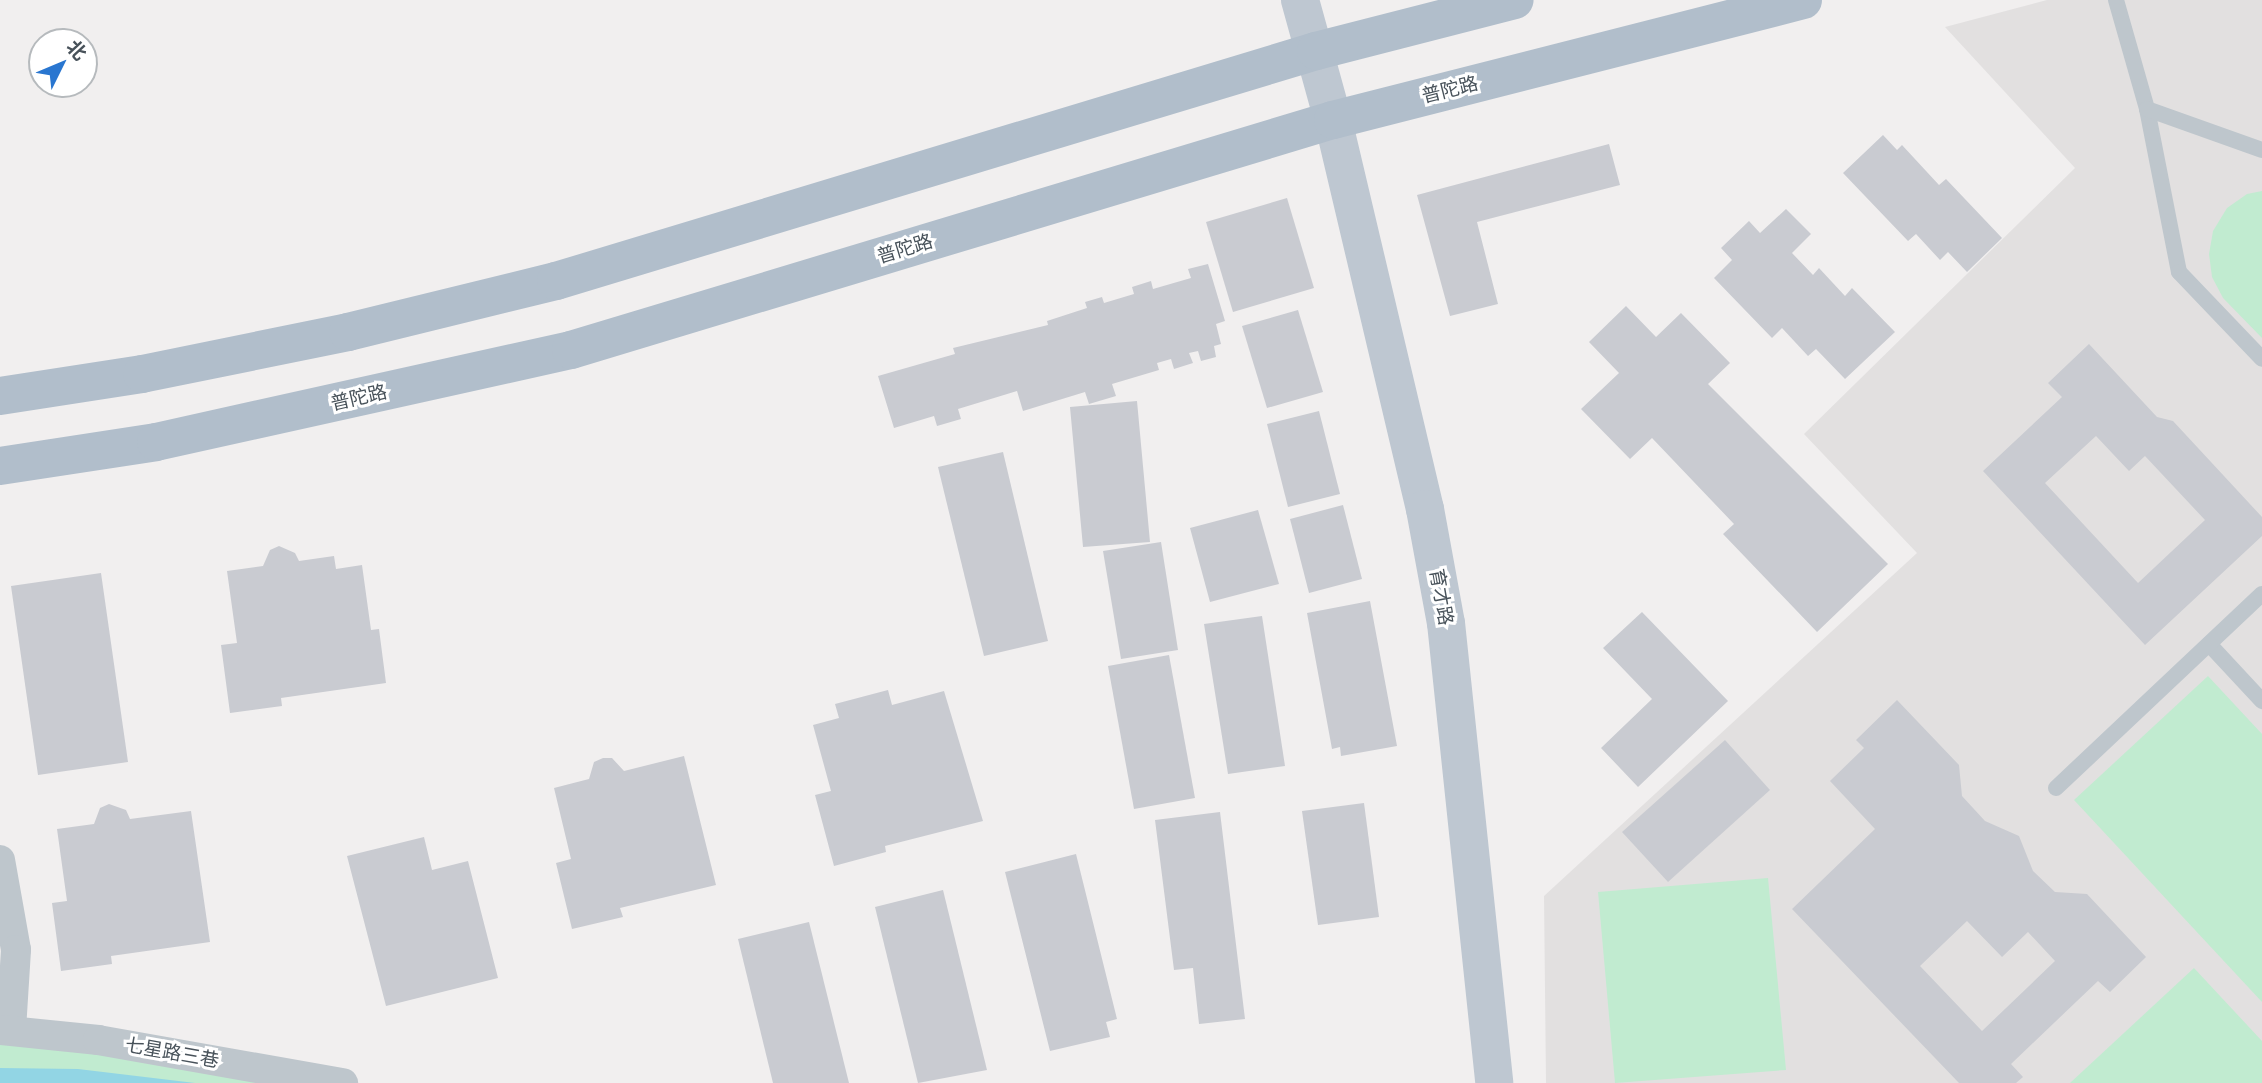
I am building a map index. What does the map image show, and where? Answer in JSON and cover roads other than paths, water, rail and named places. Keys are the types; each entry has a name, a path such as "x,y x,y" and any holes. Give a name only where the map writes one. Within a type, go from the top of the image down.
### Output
{"main road":[{"name":"育才路","path":"1300,0 1333,120 1425,509 1447,623 1494,1083"},
{"path":"0,396 142,374 348,332 556,281 1316,51 1515,0"},
{"name":"普陀路","path":"0,466 156,442 571,350 1333,120 1804,0"}],"street":[{"path":"0,860 16,950 6,1030"},
{"name":"七星路三巷","path":"6,1030 98,1040 343,1083"}],"lane":[{"path":"2116,0 2147,110 2179,272 2262,359"},
{"path":"2147,110 2262,150"},
{"path":"2056,788 2262,594"},
{"path":"2209,644 2262,701"}],"water":[{"path":"0,1068 78,1069 195,1083 0,1083"}]}
